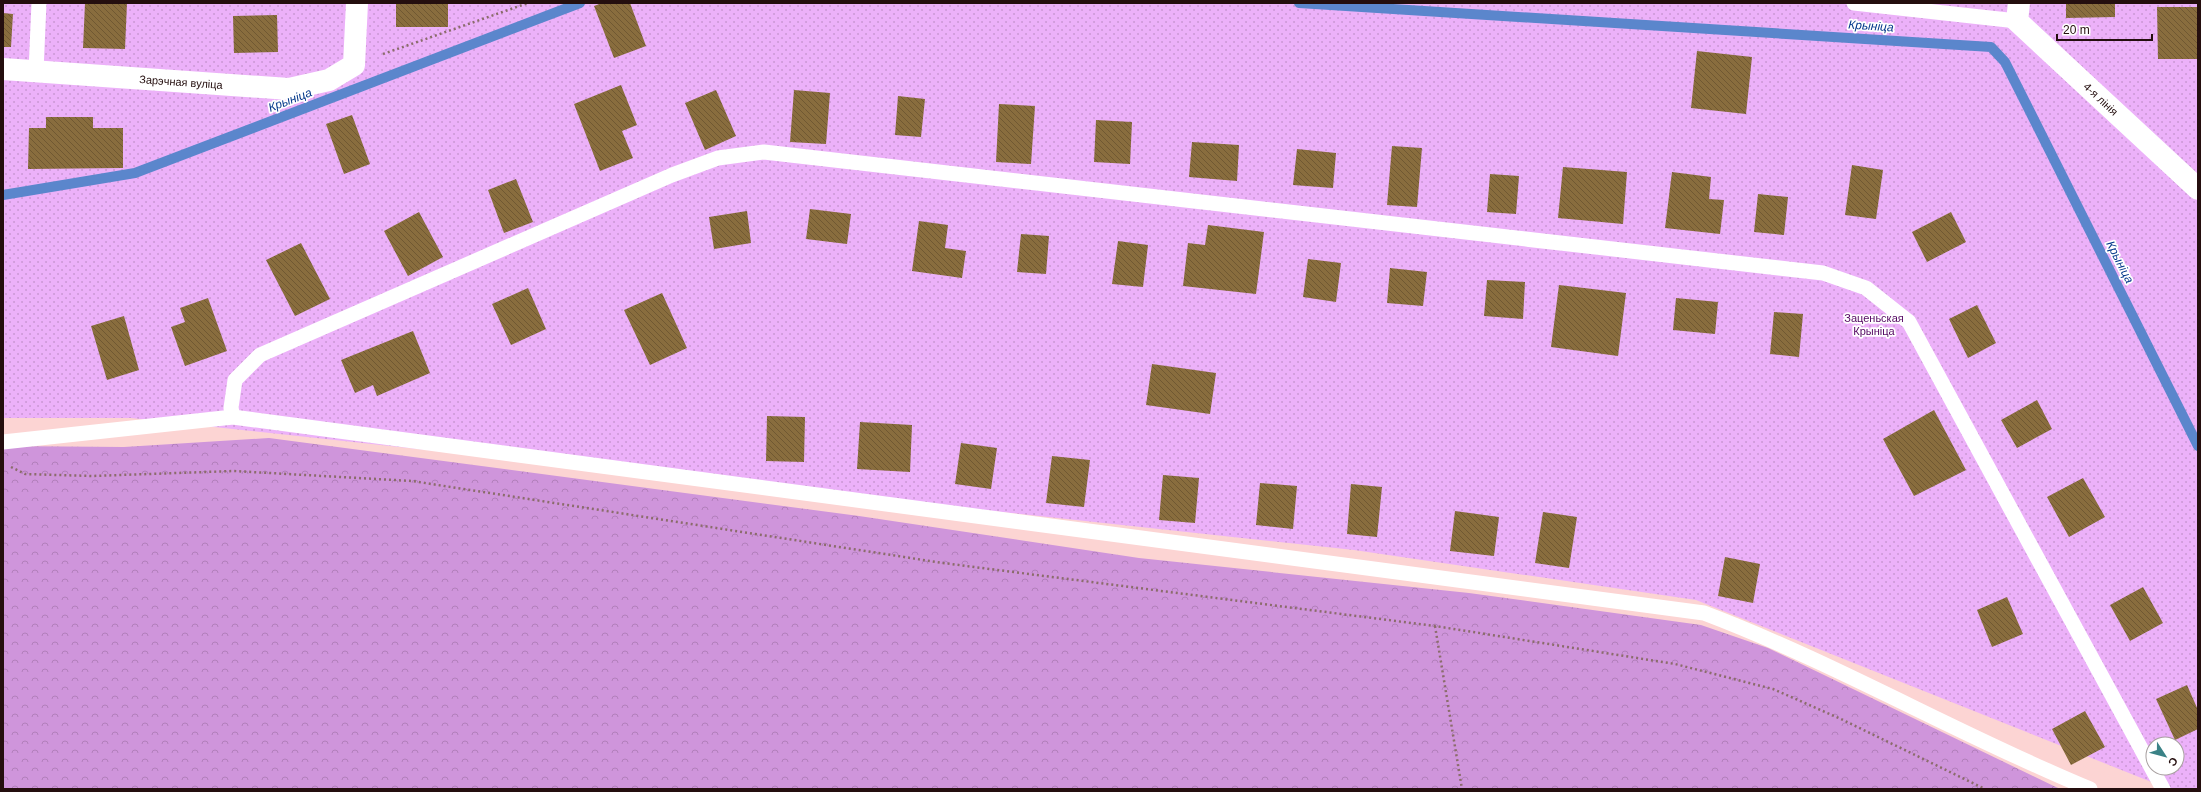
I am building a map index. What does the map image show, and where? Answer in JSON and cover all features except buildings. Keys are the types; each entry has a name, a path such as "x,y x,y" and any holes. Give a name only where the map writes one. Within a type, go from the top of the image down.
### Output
{"street":[{"path":"354,65 357,3"},
{"name":"4-я лінія","path":"2018,12 2198,189"},
{"name":"Зарэчная вуліца","path":"3,69 289,89 329,80 354,65"}],"lane":[{"path":"36,71 39,3"},
{"path":"1854,3 2018,12"},
{"path":"233,417 231,408 235,380 260,355 672,175 718,158 764,152 1822,273 1866,288 1909,322 2163,789"},
{"path":"3,442 233,417 1704,614 1755,633 2024,762 2090,789"}],"path":[{"path":"354,65 528,3"},
{"path":"8,466 25,474 92,476 234,471 412,481 943,563 1435,626 1675,664 1773,689 1841,719 1985,789"},
{"path":"1435,626 1462,789"}],"green space":[{"name":"Заценьская Крыніца","path":"3,3 2198,3 2198,789 2169,789 1696,600 1354,550 131,418 3,418"},
{"path":"269,438 859,516 1139,558 1469,593 1701,625 1768,648 2060,789 3,789 3,446 124,447"}],"waterway":[{"name":"Крыніца","path":"3,195 135,173 580,3"},
{"name":"Крыніца","path":"1299,3 1991,47 2005,62 2198,446"}]}
